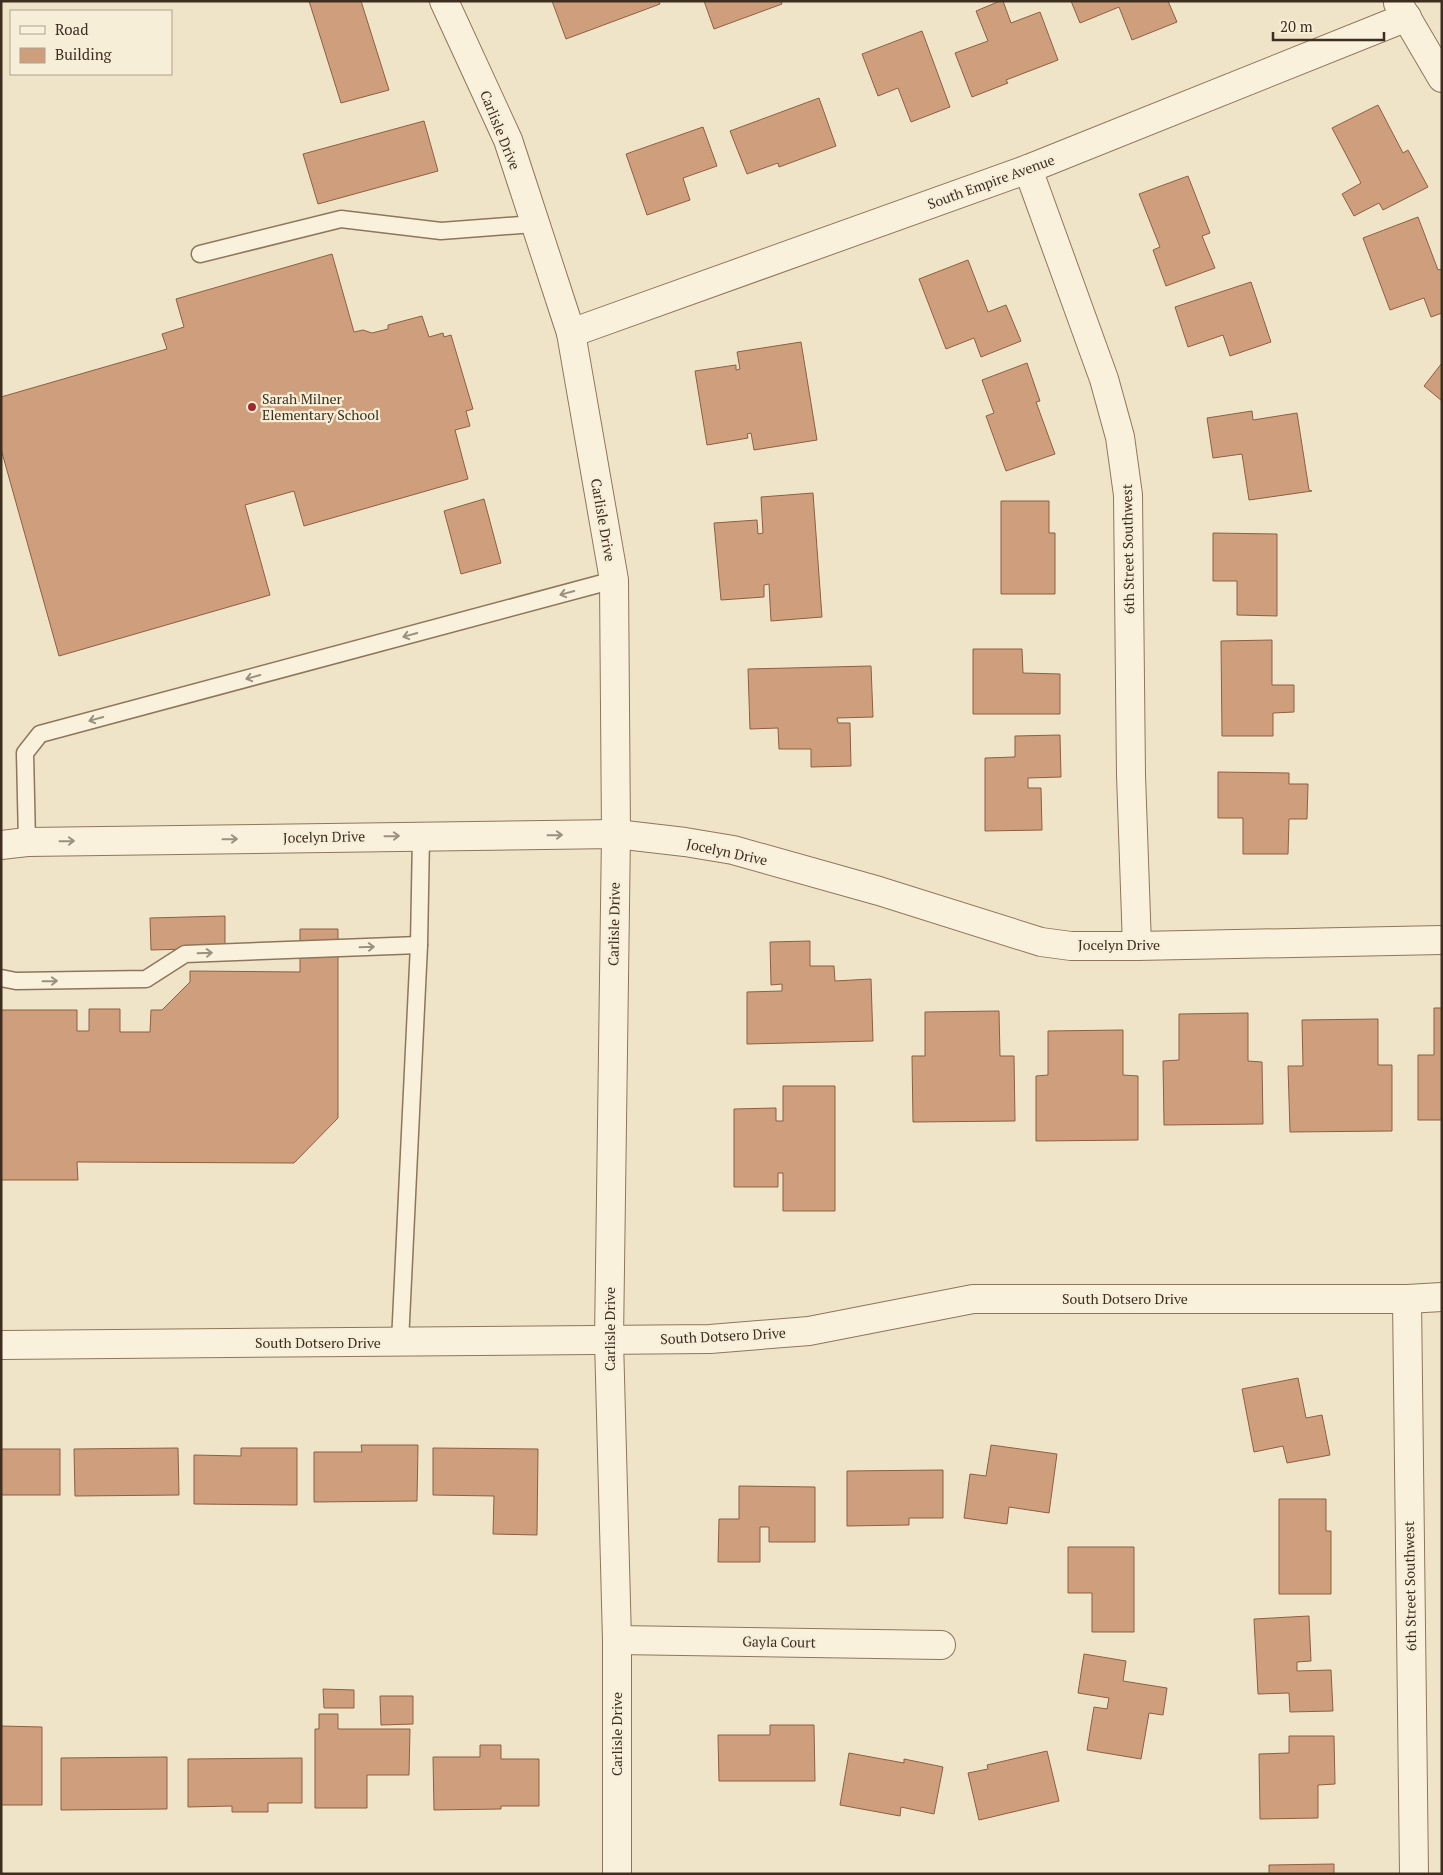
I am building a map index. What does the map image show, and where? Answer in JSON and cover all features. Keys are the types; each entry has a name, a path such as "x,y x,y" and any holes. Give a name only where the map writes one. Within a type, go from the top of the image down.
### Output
{"street":[{"name":"Carlisle Drive","path":"444,1 508,140 571,332 614,580 616,834 609,1340 617,1640 616,1874"},
{"path":"1402,9 1442,78"},
{"name":"South Empire Avenue","path":"571,332 1028,169 1402,9"},
{"name":"6th Street Southwest","path":"1028,169 1104,379 1120,438 1128,495 1131,775 1137,946"},
{"name":"Jocelyn Drive","path":"14,843 616,834 733,850 879,891 1041,942 1071,946 1442,940"},
{"name":"South Dotsero Drive","path":"1,1346 710,1339 809,1331 973,1299 1406,1299 1442,1297"},
{"name":"6th Street Southwest","path":"1406,1299 1414,1874"},
{"name":"Gayla Court","path":"617,1640 941,1645"}],"lane":[{"path":"200,254 341,219 441,231 534,224"},
{"path":"14,843 25,752 40,734 614,580"},
{"path":"400,1342 419,945 421,836"},
{"path":"1,978 16,981 146,979 185,954 419,945"}],"building":[{"path":"309,1 361,1 389,90 341,103"},
{"path":"552,1 659,1 660,4 566,39"},
{"path":"704,1 781,1 782,4 714,29"},
{"path":"1003,1 1011,23 1040,12 1058,60 1006,80 1008,83 972,97 955,53 988,41 976,11"},
{"path":"1071,1 1168,1 1177,22 1132,40 1119,7 1080,23"},
{"path":"922,31 950,107 911,122 898,88 878,96 862,54"},
{"path":"819,98 836,146 779,167 778,163 747,174 730,131"},
{"path":"1378,105 1403,153 1408,150 1428,187 1383,210 1379,203 1354,216 1342,194 1361,183 1332,128"},
{"path":"424,121 438,171 318,204 303,154"},
{"path":"703,127 717,166 683,178 690,200 647,215 626,154"},
{"path":"1188,176 1210,233 1202,236 1215,268 1166,286 1153,250 1160,247 1139,194"},
{"path":"1418,217 1438,270 1442,269 1442,313 1431,317 1424,298 1390,310 1363,238"},
{"path":"332,254 354,332 363,330 372,333 388,329 388,325 422,316 429,337 443,333 444,337 451,335 473,409 466,411 470,426 455,430 468,479 304,526 294,491 245,505 270,595 59,656 1,449 1,397 167,349 162,334 184,327 176,299"},
{"path":"968,260 988,312 1006,305 1021,341 981,357 974,338 946,349 919,279"},
{"path":"1251,282 1271,342 1230,356 1223,335 1188,347 1175,307"},
{"path":"801,342 817,440 754,450 751,433 747,434 748,438 707,445 695,371 736,365 736,370 740,369 737,352"},
{"path":"1027,363 1040,401 1036,402 1055,454 1006,471 986,416 994,413 982,380"},
{"path":"1442,363 1442,401 1424,386"},
{"path":"1252,411 1253,420 1297,413 1309,490 1312,491 1249,500 1242,454 1213,458 1207,418"},
{"path":"813,493 822,617 771,621 769,584 764,585 764,597 721,600 714,523 757,520 758,534 763,533 761,497"},
{"path":"484,499 501,563 461,574 444,511"},
{"path":"1001,501 1049,501 1049,533 1055,533 1055,594 1001,594"},
{"path":"1213,533 1277,534 1277,616 1237,615 1237,581 1213,581"},
{"path":"1272,640 1272,685 1294,685 1294,712 1273,713 1273,736 1222,736 1221,641"},
{"path":"973,649 1022,649 1023,673 1060,674 1060,714 973,714"},
{"path":"871,666 873,717 837,718 838,723 850,723 851,766 811,767 811,749 779,749 778,728 750,729 748,669"},
{"path":"1060,735 1061,777 1028,778 1028,788 1041,788 1042,830 985,831 985,758 1015,757 1015,736"},
{"path":"1218,772 1289,773 1289,784 1308,784 1307,819 1289,819 1288,854 1243,854 1243,818 1218,818"},
{"path":"225,916 225,948 151,950 150,918"},
{"path":"300,929 338,929 338,1118 294,1163 77,1162 78,1180 1,1180 1,1010 77,1010 77,1031 89,1031 89,1009 120,1009 120,1032 150,1032 151,1010 162,1010 190,982 190,971 300,972"},
{"path":"810,941 810,966 834,966 835,981 871,979 873,1041 747,1044 747,992 782,991 782,984 771,985 770,942"},
{"path":"1434,1008 1442,1008 1442,1120 1418,1120 1418,1055 1434,1055"},
{"path":"999,1011 1000,1056 1014,1056 1015,1121 913,1122 912,1056 925,1056 925,1012"},
{"path":"1248,1013 1248,1061 1262,1062 1263,1124 1164,1125 1163,1061 1179,1060 1179,1014"},
{"path":"1378,1019 1378,1065 1392,1065 1392,1131 1290,1132 1288,1066 1303,1066 1302,1020"},
{"path":"1123,1030 1123,1075 1138,1076 1138,1140 1036,1141 1036,1076 1048,1075 1048,1031"},
{"path":"783,1086 835,1086 835,1211 783,1211 783,1173 778,1173 778,1187 734,1187 734,1109 776,1108 776,1121 783,1121"},
{"path":"1298,1378 1306,1418 1322,1415 1330,1455 1287,1463 1283,1446 1254,1452 1242,1389"},
{"path":"361,1445 418,1445 417,1501 314,1502 314,1452 362,1452"},
{"path":"991,1445 1057,1454 1049,1513 1009,1507 1007,1524 964,1518 970,1474 986,1476"},
{"path":"178,1448 179,1495 75,1496 74,1449"},
{"path":"241,1448 297,1448 297,1505 194,1504 194,1455 241,1456"},
{"path":"433,1448 538,1449 537,1535 493,1534 494,1496 433,1495"},
{"path":"1,1449 60,1449 60,1495 1,1495"},
{"path":"943,1470 943,1518 909,1518 909,1525 847,1526 847,1471"},
{"path":"739,1486 815,1487 815,1542 769,1542 769,1527 760,1527 760,1562 718,1562 719,1519 739,1519"},
{"path":"1279,1499 1326,1499 1326,1531 1331,1531 1331,1594 1279,1594"},
{"path":"1068,1547 1134,1547 1134,1632 1092,1632 1092,1593 1068,1593"},
{"path":"1309,1616 1311,1661 1297,1662 1297,1671 1331,1670 1333,1711 1290,1712 1289,1693 1258,1694 1254,1619"},
{"path":"1084,1654 1126,1661 1123,1681 1167,1688 1163,1715 1149,1713 1141,1759 1087,1750 1094,1707 1107,1709 1109,1698 1078,1693"},
{"path":"323,1689 354,1690 354,1708 324,1708"},
{"path":"380,1696 413,1696 413,1724 381,1725"},
{"path":"319,1714 338,1714 338,1729 410,1729 409,1775 367,1775 367,1808 315,1808 315,1729 319,1729"},
{"path":"770,1725 814,1725 815,1781 719,1781 718,1735 770,1735"},
{"path":"1,1726 42,1727 42,1805 1,1805"},
{"path":"1289,1736 1334,1736 1335,1784 1318,1785 1318,1818 1260,1819 1259,1754 1289,1753"},
{"path":"480,1745 501,1745 501,1759 539,1759 539,1806 501,1806 501,1809 434,1810 433,1757 480,1757"},
{"path":"1047,1751 1059,1801 979,1820 968,1773 988,1769 987,1765"},
{"path":"849,1753 904,1763 904,1759 943,1767 934,1814 901,1807 900,1816 840,1805"},
{"path":"167,1757 167,1809 61,1810 61,1758"},
{"path":"302,1758 302,1803 268,1803 268,1812 232,1812 232,1806 188,1807 188,1759"},
{"path":"1334,1864 1334,1874 1269,1874 1269,1865"}],"place":[{"name":"Sarah Milner Elementary School","path":"252,407"}]}
